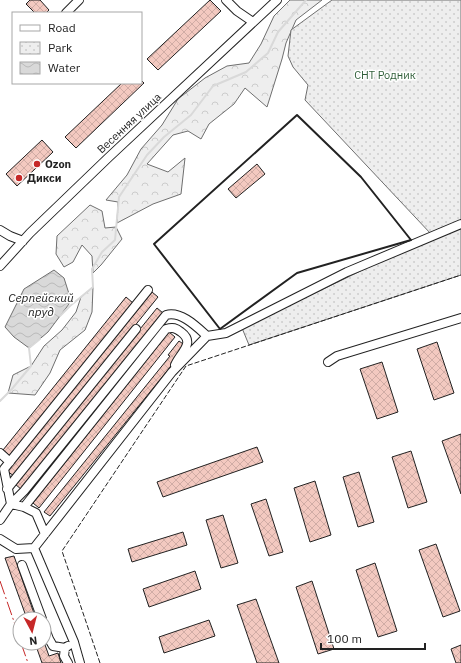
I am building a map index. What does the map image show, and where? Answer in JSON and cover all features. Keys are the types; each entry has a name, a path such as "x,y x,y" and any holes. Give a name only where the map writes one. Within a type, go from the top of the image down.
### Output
{"street":[{"path":"226,0 237,11 253,22"},
{"name":"Весенняя улица","path":"0,266 23,241 109,157 276,0"},
{"path":"67,12 75,1"},
{"path":"0,539 16,549 34,548 172,372 207,336 226,333 347,272 461,224"},
{"path":"0,230 23,241"},
{"path":"11,504 4,469 148,290"},
{"path":"0,520 11,504 24,491 166,315 172,314 180,316 207,336"},
{"path":"328,362 337,356 461,318"},
{"path":"24,507 166,329 172,328 177,329 186,335 188,346 178,359 172,372"},
{"path":"8,489 136,329"},
{"path":"0,453 10,462"},
{"path":"11,504 36,512 45,534"},
{"path":"34,548 74,642 80,663"},
{"path":"22,565 39,611"},
{"path":"52,644 53,646 65,648 74,642"},
{"path":"65,648 64,656 68,663"}],"green space":[{"path":"290,0 322,0 296,20 286,43 267,107 245,88 234,104 209,124 201,139 188,131 173,135 147,164 168,172 185,158 181,194 153,204 117,223 118,202 106,200 127,175 141,149 162,125 178,99 205,78 227,66 249,63 261,44 274,16"},
{"name":"СНТ Родник","path":"332,0 461,0 461,220 431,234 305,100 308,85 293,67 288,56 291,30"},
{"path":"90,205 102,211 105,228 116,227 122,239 93,273 92,256 82,245 73,262 64,267 56,254 57,236"},
{"path":"461,226 461,275 249,345 242,328 398,253"},
{"path":"93,287 92,312 85,330 60,350 50,373 35,395 8,393 13,375 31,366 44,346 62,330 76,312 81,297"}],"water":[{"name":"Серпейский пруд","path":"54,270 64,278 70,297 69,304 48,332 29,348 14,337 5,327 24,289"}],"building":[{"path":"30,0 40,0 49,10 47,12 34,12 26,4"},
{"path":"210,0 221,11 158,70 147,59"},
{"path":"142,81 144,83 76,148 65,137 121,84 142,84"},
{"path":"42,140 53,152 17,186 6,174"},
{"path":"257,164 265,174 236,198 228,189"},
{"path":"152,292 158,297 14,476 7,471"},
{"path":"126,297 133,303 10,456 3,450"},
{"path":"157,308 163,313 22,490 15,484"},
{"path":"169,332 175,337 39,508 33,503"},
{"path":"179,341 186,346 175,361 50,516 44,512 170,356 168,355"},
{"path":"437,342 454,393 434,400 417,349"},
{"path":"382,362 398,412 377,419 360,369"},
{"path":"461,434 461,494 442,441"},
{"path":"257,447 263,462 163,497 157,482"},
{"path":"411,451 427,502 408,508 392,457"},
{"path":"359,472 374,522 358,527 343,477"},
{"path":"315,481 331,535 310,542 294,488"},
{"path":"266,499 283,552 269,556 251,504"},
{"path":"223,515 238,563 221,568 206,520"},
{"path":"183,532 187,545 132,562 128,549"},
{"path":"436,544 460,611 443,617 419,550"},
{"path":"14,556 33,611 24,611 5,558"},
{"path":"375,563 397,631 378,637 356,570"},
{"path":"195,571 201,589 149,607 143,589"},
{"path":"312,581 334,649 318,654 296,587"},
{"path":"256,599 279,663 257,663 237,605"},
{"path":"209,620 215,636 164,653 159,637"},
{"path":"461,645 461,663 456,663 451,649"},
{"path":"38,651 47,651 49,656 58,653 61,663 42,663"}],"waterway":[{"path":"60,316 93,287 92,269 102,252 115,240 119,197 147,155 164,137 191,115 213,86 246,72 268,53 278,32 306,0"},
{"path":"0,401 31,366 29,348 40,339"}],"fence":[{"path":"100,663 62,551 186,366 461,275"}],"wall":[{"path":"297,115 361,177 411,240 297,273 220,329 154,244 297,115"}],"power":[{"path":"0,581 12,616"},
{"path":"24,651 28,663"}],"place":[{"name":"Ozon","path":"37,164"},
{"name":"Дикси","path":"19,178"}]}
